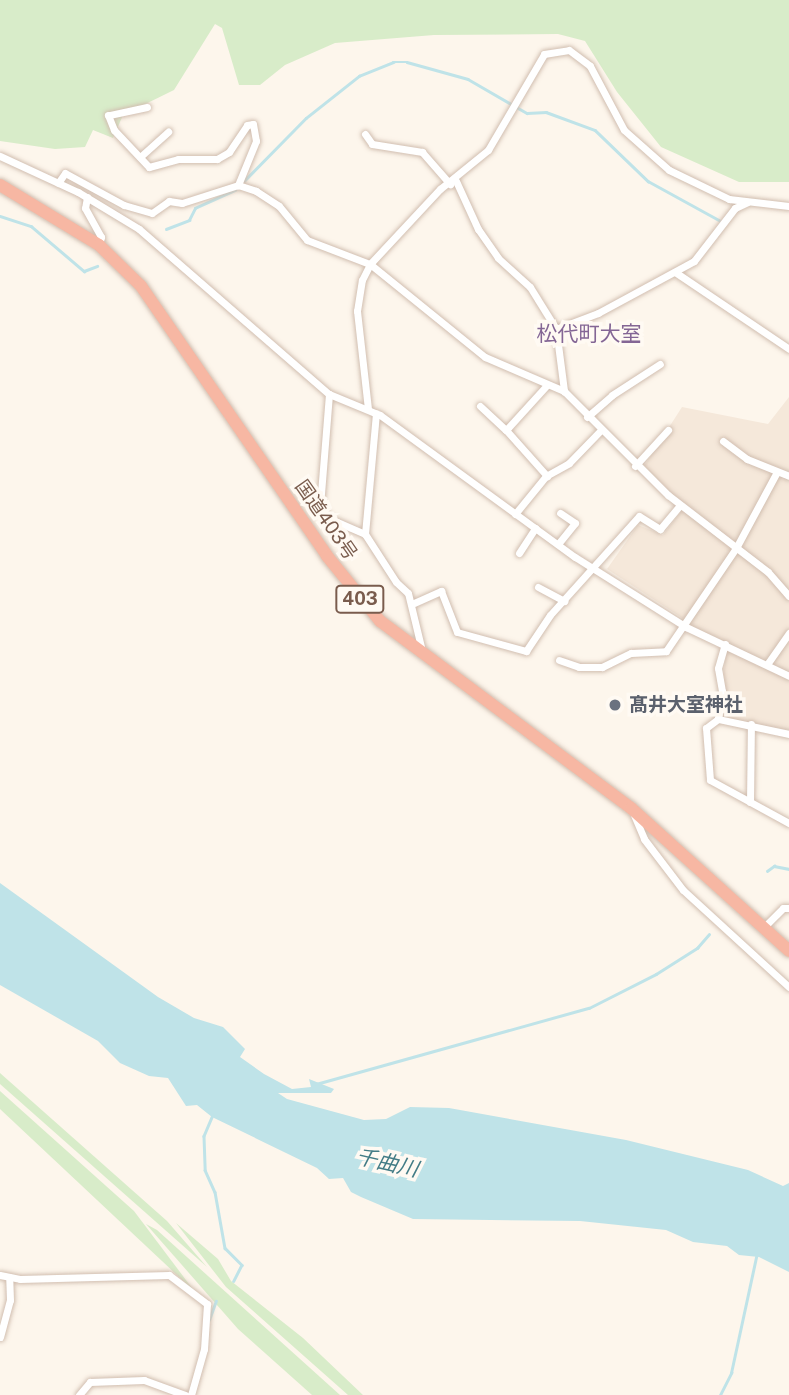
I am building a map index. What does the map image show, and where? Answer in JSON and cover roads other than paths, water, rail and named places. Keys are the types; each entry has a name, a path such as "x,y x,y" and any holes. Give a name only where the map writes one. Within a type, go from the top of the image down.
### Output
{"highway":[{"name":"国道403号","path":"0,185 99,245 141,286 357,596 380,621 631,808 789,951"}],"street":[{"path":"365,534 376,446 357,311 362,280 370,264 488,150 544,54 569,50 590,66 624,130 653,159 707,190 749,202 789,206"},
{"path":"147,107 108,115 114,130 149,167 178,159 216,159 229,152 250,123 256,141 238,185"},
{"path":"139,157 168,132"},
{"path":"365,134 372,144 422,152 453,182 478,229 498,258 530,287 556,329 564,391"},
{"path":"0,156 87,197 139,229 329,394 372,411 558,544 686,627 768,663 789,676"},
{"path":"58,183 65,173 124,205 152,213 169,201 182,204 238,185 269,197 307,240 370,264 485,356 564,391 635,466 679,506 736,548 789,596"},
{"path":"87,197 85,208 101,237 99,245"},
{"path":"556,329 598,313 694,261 735,208 749,202"},
{"path":"675,272 789,349"},
{"path":"587,417 660,364"},
{"path":"506,429 547,385"},
{"path":"329,394 320,505 328,518 365,534 414,603 422,652"},
{"path":"480,406 506,429 547,476"},
{"path":"635,466 668,430"},
{"path":"515,514 547,476 569,463 600,431"},
{"path":"723,441 747,459 789,476"},
{"path":"559,660 579,667 602,667 631,653 666,651 686,627 736,548 777,472"},
{"path":"414,603 441,591 457,632 526,651 564,601 597,567 639,516 660,529 679,506"},
{"path":"558,544 575,523 560,513"},
{"path":"519,553 535,528"},
{"path":"538,587 564,601"},
{"path":"768,663 789,633"},
{"path":"725,645 718,668 722,691 718,719 706,729 710,780 789,823"},
{"path":"718,719 789,734"},
{"path":"750,802 751,724"},
{"path":"631,808 644,839 683,890 789,987"},
{"path":"763,928 783,908 789,908"},
{"path":"0,1275 169,1275 207,1304 204,1349 191,1395"},
{"path":"0,1337 10,1300 9,1277"},
{"path":"79,1395 90,1382 144,1380 185,1395"}],"water":[{"name":"千曲川","path":"0,883 158,997 194,1018 223,1027 245,1049 240,1057 264,1074 292,1089 311,1087 309,1079 334,1089 331,1093 278,1093 287,1099 364,1120 386,1119 410,1107 449,1108 626,1140 748,1170 783,1186 789,1183 789,1272 759,1257 739,1255 727,1246 693,1242 666,1230 580,1221 413,1219 361,1197 351,1192 343,1178 329,1179 317,1168 212,1117 197,1105 186,1106 168,1078 149,1076 120,1063 98,1041 0,985"}],"waterway":[{"path":"244,181 306,118 359,76 393,62 407,62 468,79 527,113 546,112 595,130 648,181 719,220"},
{"path":"166,229 189,220 195,208 235,190"},
{"path":"0,216 31,226 84,271 97,266"},
{"path":"767,871 774,866 789,869"},
{"path":"316,1084 589,1008 656,974 697,948 709,934"},
{"path":"213,1115 204,1136 205,1170 215,1192 225,1248 242,1265 234,1281"},
{"path":"720,1395 731,1373 756,1257"},
{"path":"209,1320 216,1301"}],"place":[{"name":"髙井大室神社","path":"615,705"}],"district":[{"name":"松代町大室","path":"589,334"}]}
